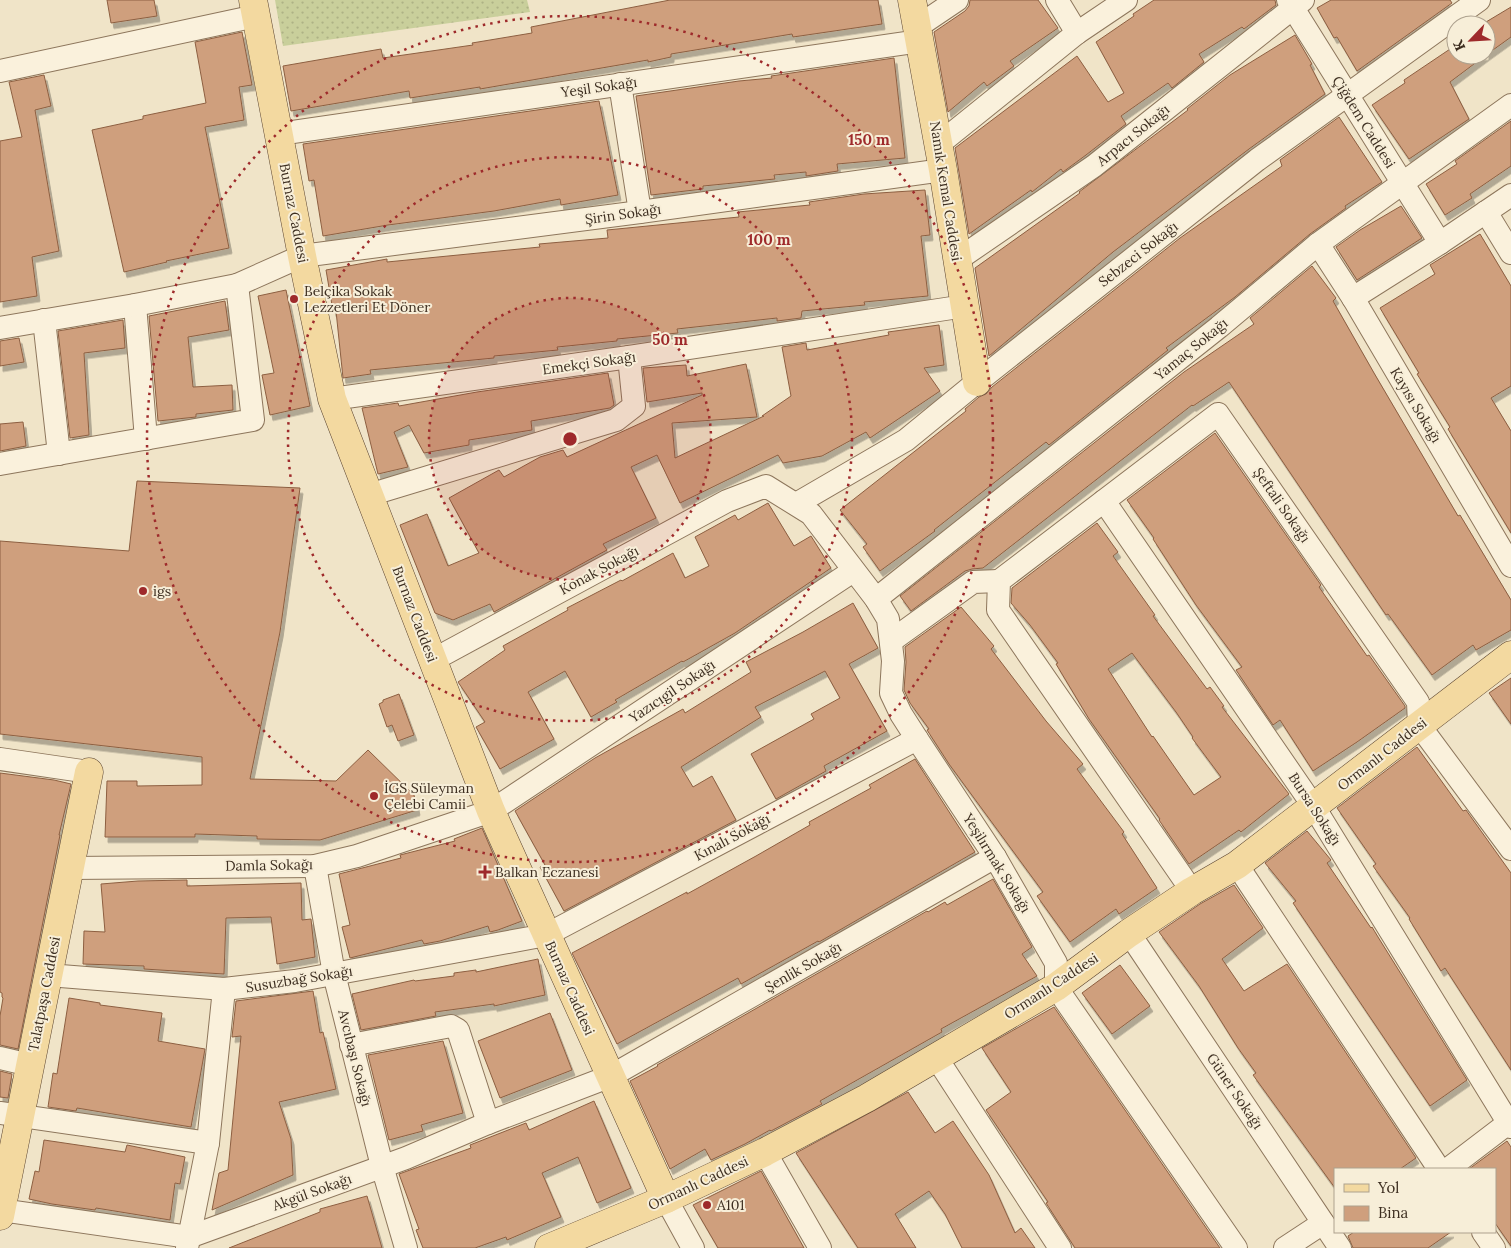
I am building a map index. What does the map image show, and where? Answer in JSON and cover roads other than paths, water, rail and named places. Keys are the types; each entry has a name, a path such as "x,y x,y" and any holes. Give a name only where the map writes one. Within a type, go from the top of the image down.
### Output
{"main road":[{"name":"Namık Kemal Caddesi","path":"912,0 941,157 977,382"},
{"name":"Burnaz Caddesi","path":"255,8 302,256 332,399 491,811 666,1199"},
{"name":"Ormanlı Caddesi","path":"562,1246 765,1152 867,1098 1056,987 1192,891 1237,865 1511,655"},
{"name":"Talatpaşa Caddesi","path":"0,1212 10,1114 30,1065 88,772"}],"street":[{"path":"918,34 957,0"},
{"path":"1057,0 1078,33"},
{"path":"941,157 1078,33 1126,0"},
{"name":"Sebzeci Sokağı","path":"796,504 906,440 1257,160 1479,0"},
{"name":"Çiğdem Caddesi","path":"1294,2 1347,95 1440,243"},
{"name":"Arpacı Sokağı","path":"957,260 1094,166 1294,2"},
{"path":"0,71 255,8"},
{"name":"Yeşil Sokağı","path":"279,134 620,84 918,34"},
{"path":"620,84 640,212"},
{"name":"Yamaç Sokağı","path":"876,599 1212,333 1318,244 1511,105"},
{"name":"Şirin Sokağı","path":"0,328 236,286 302,256 640,212 941,157"},
{"path":"1353,298 1511,195"},
{"path":"1486,212 1511,254"},
{"name":"Kayısı Sokağı","path":"1318,244 1353,298 1511,566"},
{"path":"0,464 253,420 236,286"},
{"path":"135,305 146,439"},
{"name":"Emekçi Sokağı","path":"332,399 629,357 965,306"},
{"path":"44,320 58,454"},
{"path":"369,496 616,420 634,406 629,357"},
{"name":"Şeftali Sokağı","path":"999,581 1218,414 1418,702 1419,725"},
{"name":"Yeşilırmak Sokağı","path":"766,486 811,514 876,599 901,638 893,661 891,693 901,714 995,857 1056,963 1056,987"},
{"name":"Konak Sokağı","path":"433,660 727,500 766,486"},
{"name":"Bursa Sokağı","path":"1104,501 1314,807 1510,1124"},
{"name":"Yazıcıgil Sokağı","path":"491,811 853,570"},
{"path":"901,638 973,582 999,581 998,610 1192,891"},
{"path":"901,638 965,595"},
{"path":"1419,725 1511,849"},
{"name":"Kınalı Sokağı","path":"546,934 917,739"},
{"path":"0,758 88,772"},
{"name":"Damla Sokağı","path":"69,868 315,866 357,856 491,811"},
{"name":"Şenlik Sokağı","path":"611,1076 995,857"},
{"path":"1237,865 1439,1168"},
{"name":"Avcıbaşı Sokağı","path":"315,866 334,974 382,1166 406,1248"},
{"name":"Güner Sokağı","path":"1130,933 1334,1235"},
{"name":"Susuzbağ Sokağı","path":"48,975 224,990 296,981 546,934"},
{"path":"1056,987 1236,1248"},
{"path":"188,1242 208,1143 224,990"},
{"path":"351,1045 451,1026 458,1030 488,1123"},
{"path":"0,1058 30,1065"},
{"path":"936,1058 1060,1248"},
{"name":"Akgül Sokağı","path":"0,1212 188,1242 611,1076"},
{"path":"10,1114 208,1143"},
{"path":"1442,1168 1510,1124"},
{"path":"765,1152 820,1248"},
{"path":"666,1199 693,1248"},
{"path":"1484,1233 1494,1248"},
{"path":"1285,1248 1334,1235"}],"place":[{"name":"Belçika Sokak Lezzetleri Et Döner","path":"294,299"},
{"name":"igs","path":"143,591"},
{"name":"İGS Süleyman Çelebi Camii","path":"374,796"},
{"name":"Balkan Eczanesi","path":"485,872"},
{"name":"A101","path":"707,1205"}]}
